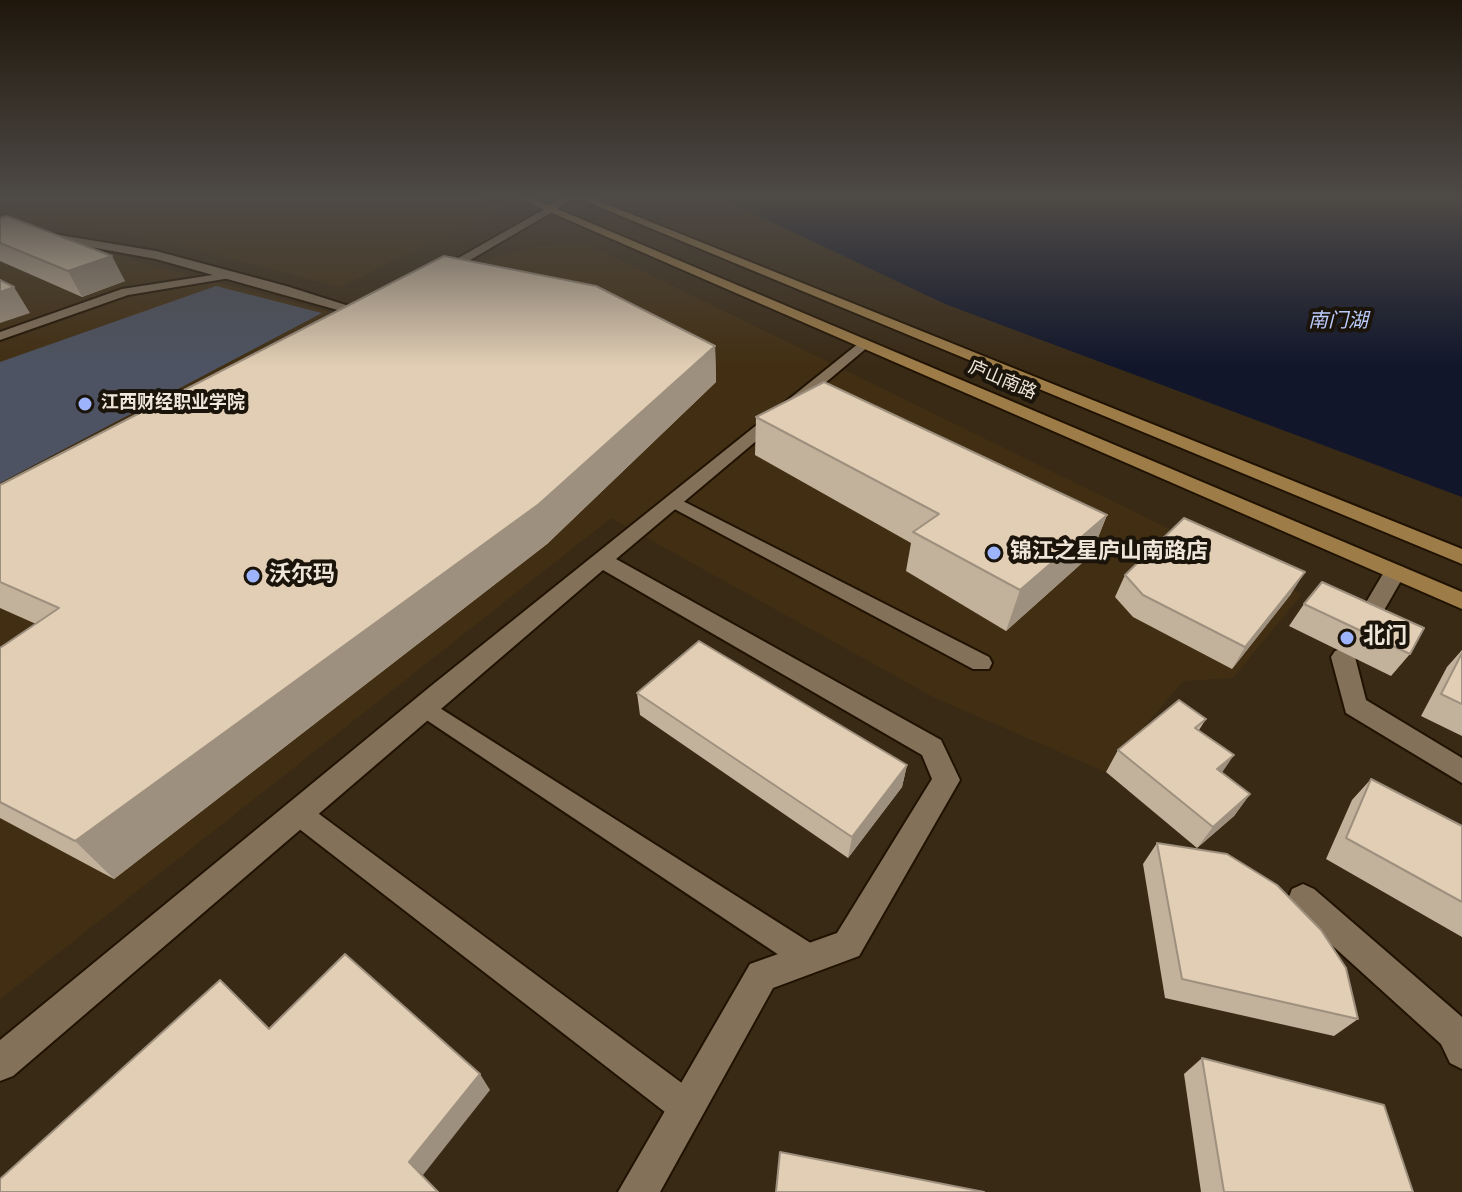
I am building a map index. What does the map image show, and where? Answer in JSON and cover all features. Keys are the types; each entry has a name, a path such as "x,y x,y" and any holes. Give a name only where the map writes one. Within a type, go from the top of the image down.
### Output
{"main road":[{"name":"庐山南路","path":"657,255 1462,601"},
{"name":"庐山南路","path":"721,255 1462,557"}],"street":[{"path":"143,255 232,275 364,314"},
{"path":"428,279 470,255"},
{"path":"0,1063 864,343"},
{"path":"601,560 932,748 946,780 848,945 762,976 638,1192"},
{"path":"1363,627 1395,572"},
{"path":"1343,657 1355,706 1462,772"},
{"path":"1303,899 1453,1032 1462,1051"}],"lane":[{"path":"0,336 126,292 232,275"},
{"path":"673,501 981,663"},
{"path":"424,707 810,959"},
{"path":"298,813 686,1107"}],"shaded area":[{"name":"江西财经职业学院","path":"0,255 113,255 338,314 0,494"},
{"name":"江西财经职业学院","path":"214,255 407,255 339,287"},
{"path":"609,255 1302,594 1233,678 1183,681 1106,772 935,698 611,518 0,999 0,537 493,257"},
{"path":"216,286 322,313 0,483 0,362"}],"water":[{"name":"南门湖","path":"841,255 1462,255 1462,497 945,304"}],"building":[{"path":"28,255 112,256 68,271"},
{"name":"沃尔玛","path":"444,256 596,286 715,346 539,504 75,841 0,802 0,648 59,608 0,582 0,485"},
{"path":"0,280 14,287 0,292"},
{"path":"824,382 1107,515 1020,590 913,532 939,514 756,417"},
{"path":"1184,518 1305,572 1245,647 1143,595 1125,575"},
{"path":"1322,582 1424,628 1410,654 1304,604"},
{"path":"699,641 907,765 852,837 637,693"},
{"path":"1462,653 1462,704 1441,694"},
{"path":"1179,700 1206,719 1195,728 1234,755 1217,769 1250,794 1213,827 1118,750"},
{"path":"1371,779 1462,826 1462,902 1346,838"},
{"path":"1157,843 1227,854 1277,885 1321,930 1346,968 1358,1019 1182,979"},
{"path":"345,954 480,1074 409,1162 438,1192 0,1192 0,1179 220,980 269,1029"},
{"path":"1202,1058 1384,1105 1413,1192 1224,1192"},
{"path":"780,1152 984,1192 776,1192"}],"place":[{"name":"江西财经职业学院","path":"85,404"},
{"name":"锦江之星庐山南路店","path":"994,553"},
{"name":"沃尔玛","path":"253,576"},
{"name":"北门","path":"1347,638"}]}
